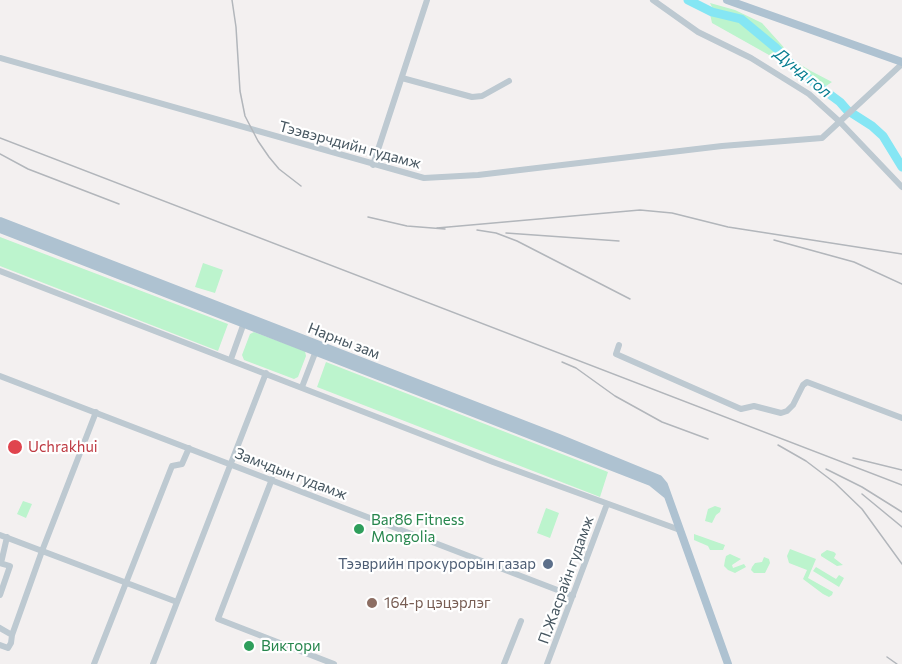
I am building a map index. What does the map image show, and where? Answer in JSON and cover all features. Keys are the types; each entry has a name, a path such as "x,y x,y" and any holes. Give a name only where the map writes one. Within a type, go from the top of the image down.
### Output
{"main road":[{"path":"727,0 902,63"},
{"name":"Нарны зам","path":"0,221 245,321"},
{"name":"Нарны зам","path":"0,230 653,475 664,485 728,664"}],"street":[{"path":"373,165 427,0"},
{"path":"653,0 698,32 751,58 809,94 841,121 902,187"},
{"name":"Тээвэрчдийн гудамж","path":"0,58 424,178 478,175 722,146 822,138 902,63"},
{"path":"402,78 472,97 482,96 509,81"},
{"path":"0,271 493,462 680,530"},
{"path":"231,359 245,321"},
{"path":"619,345 616,354 741,409 754,406 781,413 787,411 807,382 902,418"},
{"path":"302,387 317,348"},
{"path":"153,664 266,373"},
{"name":"Замчдын гудамж","path":"0,376 573,596"},
{"path":"0,645 8,648 11,643 42,551 96,412"},
{"path":"94,664 172,466 182,464 189,448"},
{"path":"272,479 218,619 334,664"},
{"name":"П.Жасрайн гудамж","path":"548,664 607,504"},
{"path":"0,535 177,602"},
{"path":"0,595 10,566 0,563 7,537"},
{"path":"504,664 521,621"},
{"path":"0,628 12,635"}],"green space":[{"path":"710,3 735,10 762,23 788,52 788,57 745,21 731,13 713,9"},
{"path":"710,14 743,23 775,51 785,64 712,23"},
{"path":"796,62 832,82 826,86 794,64"},
{"path":"0,237 228,324 218,351 0,266"},
{"path":"203,263 223,270 215,293 195,287"},
{"path":"254,332 305,351 306,356 298,377 294,379 244,360 242,355 250,334"},
{"path":"326,362 608,472 600,497 317,387"},
{"path":"23,501 32,504 26,518 17,514"},
{"path":"715,506 721,508 720,512 712,523 705,521 708,509"},
{"path":"546,508 559,513 550,538 537,533"},
{"path":"694,534 725,545 723,550 710,550 708,546 694,540"},
{"path":"790,549 816,559 808,578 833,592 832,595 829,597 823,594 803,579 807,570 789,563 787,556"},
{"path":"827,550 834,552 836,554 834,558 843,565 837,566 821,556"},
{"path":"730,554 741,559 732,565 733,568 744,564 746,567 735,573 728,570 724,566 726,556"},
{"path":"764,557 769,559 770,563 765,573 754,573 751,570 752,567 755,563 762,562"},
{"path":"816,567 836,579 839,575 844,578 839,587 813,571"}],"waterway":[{"name":"Дунд гол","path":"688,0 712,12 741,19 776,48 797,70 883,136 902,167"}],"railway":[{"path":"232,0 240,91 245,116 269,157 279,169 301,186"},
{"path":"0,138 902,485"},
{"path":"0,154 28,169 119,204"},
{"path":"437,228 640,210 672,213 728,227 902,254"},
{"path":"368,217 407,226 445,229"},
{"path":"477,230 496,233 517,241 630,299"},
{"path":"506,233 619,241"},
{"path":"774,240 854,262 902,284"},
{"path":"562,362 576,368 615,396 662,422 708,439"},
{"path":"778,445 806,461 835,483 862,509 902,564"},
{"path":"853,458 902,470"},
{"path":"826,469 862,487 902,512"},
{"path":"862,494 902,527"},
{"path":"887,657 897,664"}],"place":[{"name":"Uchrakhui","path":"15,447"},
{"name":"Bar86 Fitness Mongolia","path":"359,529"},
{"name":"Тээврийн прокурорын газар","path":"548,564"},
{"name":"164-р цэцэрлэг","path":"372,603"},
{"name":"Виктори","path":"249,646"}]}
